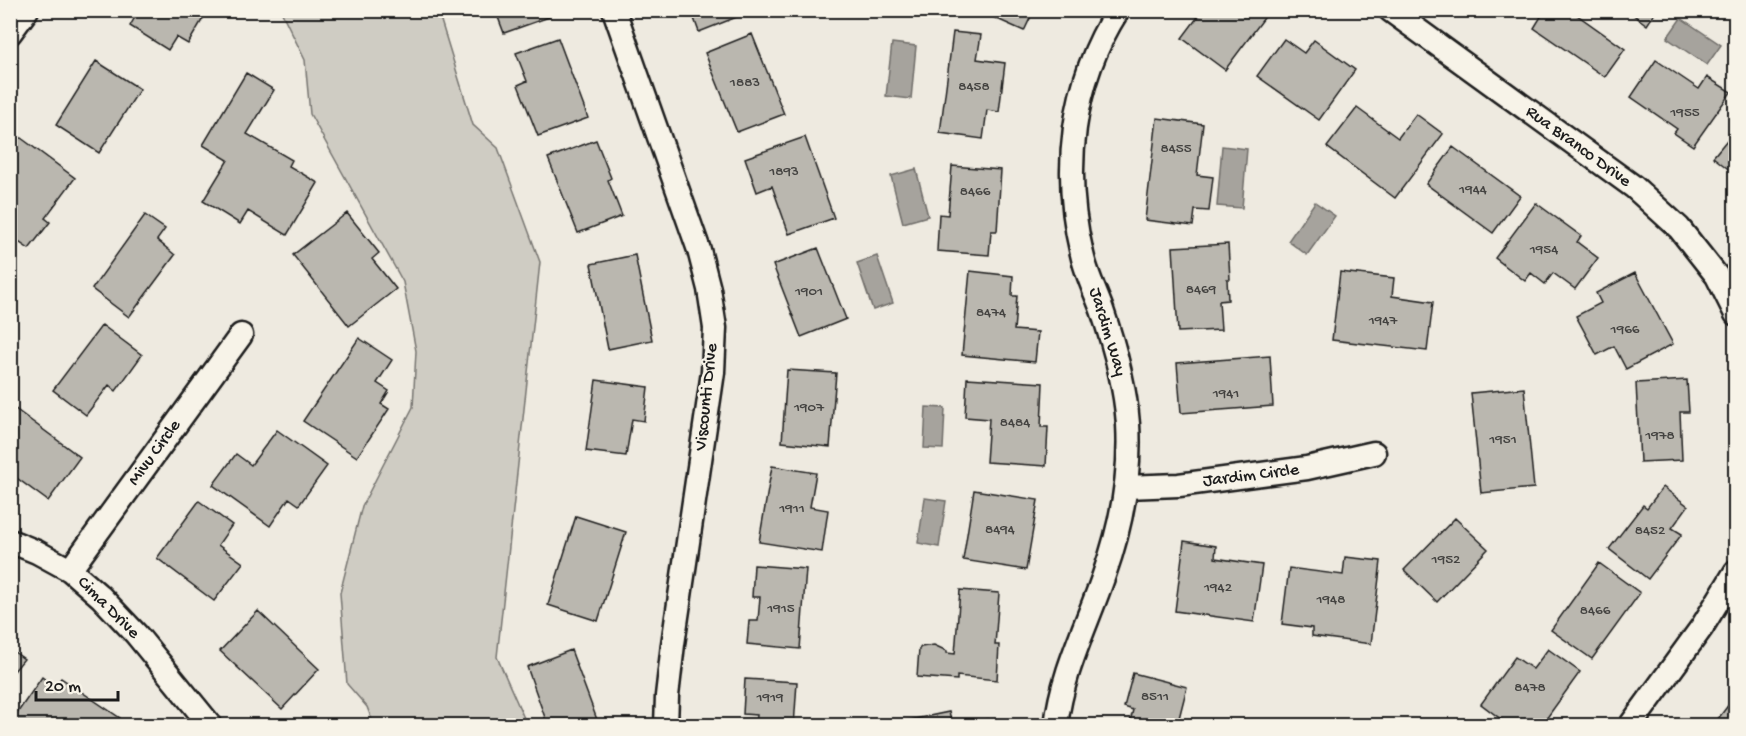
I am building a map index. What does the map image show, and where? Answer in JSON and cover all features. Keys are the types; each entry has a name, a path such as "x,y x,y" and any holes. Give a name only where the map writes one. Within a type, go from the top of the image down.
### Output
{"street":[{"path":"10,33 27,10"},
{"name":"Viscounti Drive","path":"614,10 699,250 710,289 715,328 713,372 673,645 666,726"},
{"name":"Jardim Way","path":"1056,726 1070,663 1104,576 1118,532 1126,487 1128,425 1120,365 1082,256 1072,200 1072,141 1084,82 1107,27 1118,10"},
{"name":"Rua Branco Drive","path":"1390,10 1634,187 1679,228 1717,276 1736,314"},
{"name":"Mivu Circle","path":"70,570 241,335"},
{"name":"Jardim Circle","path":"1126,487 1179,485 1307,468 1374,453"},
{"name":"Cima Drive","path":"10,541 37,552 70,570 101,597 136,634 211,726"},
{"path":"1630,726 1702,627 1736,571"}],"shaded area":[{"path":"281,11 438,11 473,125 498,148 540,262 497,657 527,725 374,725 367,707 347,684 340,593 362,506 413,407 416,351 403,282 310,114 305,60"},
{"path":"1681,18 1721,45 1707,65 1667,38"},
{"path":"892,43 916,46 911,99 886,96"},
{"path":"1222,146 1247,149 1242,208 1217,206"},
{"path":"916,169 928,216 903,223 891,176"},
{"path":"1315,202 1335,216 1307,255 1288,241"},
{"path":"877,256 893,303 873,310 857,263"},
{"path":"926,407 945,408 943,449 924,448"},
{"path":"925,498 946,501 939,547 918,543"}],"building":[{"path":"139,10 208,10 188,44 176,37 168,50 130,26"},
{"path":"486,10 547,10 549,17 504,33 496,12 487,15"},
{"path":"691,10 752,10 752,11 699,32"},
{"path":"977,10 1034,10 1024,31"},
{"path":"1203,10 1270,10 1225,70 1182,38"},
{"path":"1545,10 1570,10 1625,49 1605,77 1534,28"},
{"path":"1627,10 1657,10 1647,25"},
{"path":"953,32 981,35 977,59 1005,63 999,112 987,110 983,139 940,133"},
{"path":"752,34 784,114 737,132 705,53"},
{"path":"558,38 588,118 538,136 518,85 527,81 516,53"},
{"path":"1284,39 1304,53 1314,40 1355,70 1319,120 1257,76"},
{"path":"1656,60 1699,89 1707,77 1731,92 1693,146 1674,133 1677,129 1631,97"},
{"path":"96,61 140,89 99,153 56,125"},
{"path":"246,73 274,90 247,134 292,160 289,166 318,183 287,235 248,211 240,224 203,201 228,160 203,145"},
{"path":"1357,108 1398,138 1416,114 1443,134 1395,198 1327,147"},
{"path":"1157,118 1203,124 1197,175 1213,177 1209,211 1195,210 1193,226 1145,220"},
{"path":"1736,129 1736,175 1713,157"},
{"path":"13,132 75,178 45,218 50,222 29,249 10,236 10,136"},
{"path":"805,137 834,218 789,234 772,186 757,192 745,158"},
{"path":"596,140 611,178 608,180 622,216 578,233 548,158"},
{"path":"1453,147 1520,196 1493,233 1426,184"},
{"path":"952,166 1001,170 997,231 991,231 989,255 937,251 939,214 948,215"},
{"path":"1536,203 1581,236 1577,242 1598,258 1575,289 1553,273 1545,284 1531,273 1525,281 1495,258"},
{"path":"347,213 379,253 372,259 396,289 349,326 293,255"},
{"path":"145,215 165,229 157,240 175,255 129,317 92,289"},
{"path":"1228,244 1230,279 1227,279 1228,300 1219,301 1221,330 1178,332 1173,247"},
{"path":"818,248 846,319 801,337 773,265"},
{"path":"635,255 652,340 608,349 591,264"},
{"path":"970,271 1013,276 1012,296 1017,296 1014,330 1038,332 1035,362 962,355"},
{"path":"1340,272 1394,278 1392,296 1433,302 1427,351 1332,340"},
{"path":"1635,273 1673,344 1626,369 1614,346 1597,355 1576,316 1601,303 1596,293"},
{"path":"102,325 142,355 116,391 109,385 86,415 53,390"},
{"path":"359,338 392,360 377,383 389,391 381,404 389,409 357,457 303,421"},
{"path":"1270,356 1273,406 1181,413 1177,363"},
{"path":"787,370 836,373 830,447 782,442"},
{"path":"967,378 1043,383 1041,427 1048,427 1046,466 986,462 989,419 965,417"},
{"path":"596,380 648,387 644,421 632,419 626,456 586,451"},
{"path":"1687,380 1689,412 1680,412 1682,460 1640,462 1636,383"},
{"path":"1524,388 1534,488 1481,493 1471,393"},
{"path":"10,405 80,457 48,501 10,473"},
{"path":"277,430 327,466 299,505 289,498 270,526 213,485 236,454 251,465"},
{"path":"772,466 816,473 810,507 828,510 822,552 759,542"},
{"path":"1663,487 1688,506 1672,528 1682,534 1648,579 1609,549 1643,505 1647,508"},
{"path":"974,490 1038,500 1026,570 963,560"},
{"path":"199,501 232,525 218,545 243,563 214,601 157,558"},
{"path":"576,516 626,532 598,621 548,605"},
{"path":"1455,518 1488,549 1437,602 1404,570"},
{"path":"1184,541 1216,546 1215,558 1262,565 1254,622 1175,611"},
{"path":"1345,557 1381,561 1371,644 1312,636 1312,628 1282,624 1289,568 1343,575"},
{"path":"1599,563 1640,593 1592,659 1551,630"},
{"path":"754,565 806,569 800,649 747,644 749,621 758,621 760,597 752,597"},
{"path":"960,590 999,593 995,645 999,645 997,680 957,676 957,680 917,677 921,647 934,645 947,653 955,654"},
{"path":"258,611 319,669 282,709 220,651"},
{"path":"10,649 24,659 10,676"},
{"path":"1548,649 1580,672 1541,726 1510,726 1481,704 1515,657 1533,669"},
{"path":"571,650 599,725 548,726 527,667"},
{"path":"1133,673 1187,687 1177,726 1129,726 1133,710 1124,707"},
{"path":"42,677 55,687 61,678 120,718 115,726 15,726 11,722"},
{"path":"745,679 797,682 794,726 756,726 757,715 743,714"},
{"path":"1733,699 1736,700 1736,726 1715,726 1714,724"},
{"path":"949,712 952,726 901,726 900,722"},
{"path":"988,719 989,726 957,726"}]}
